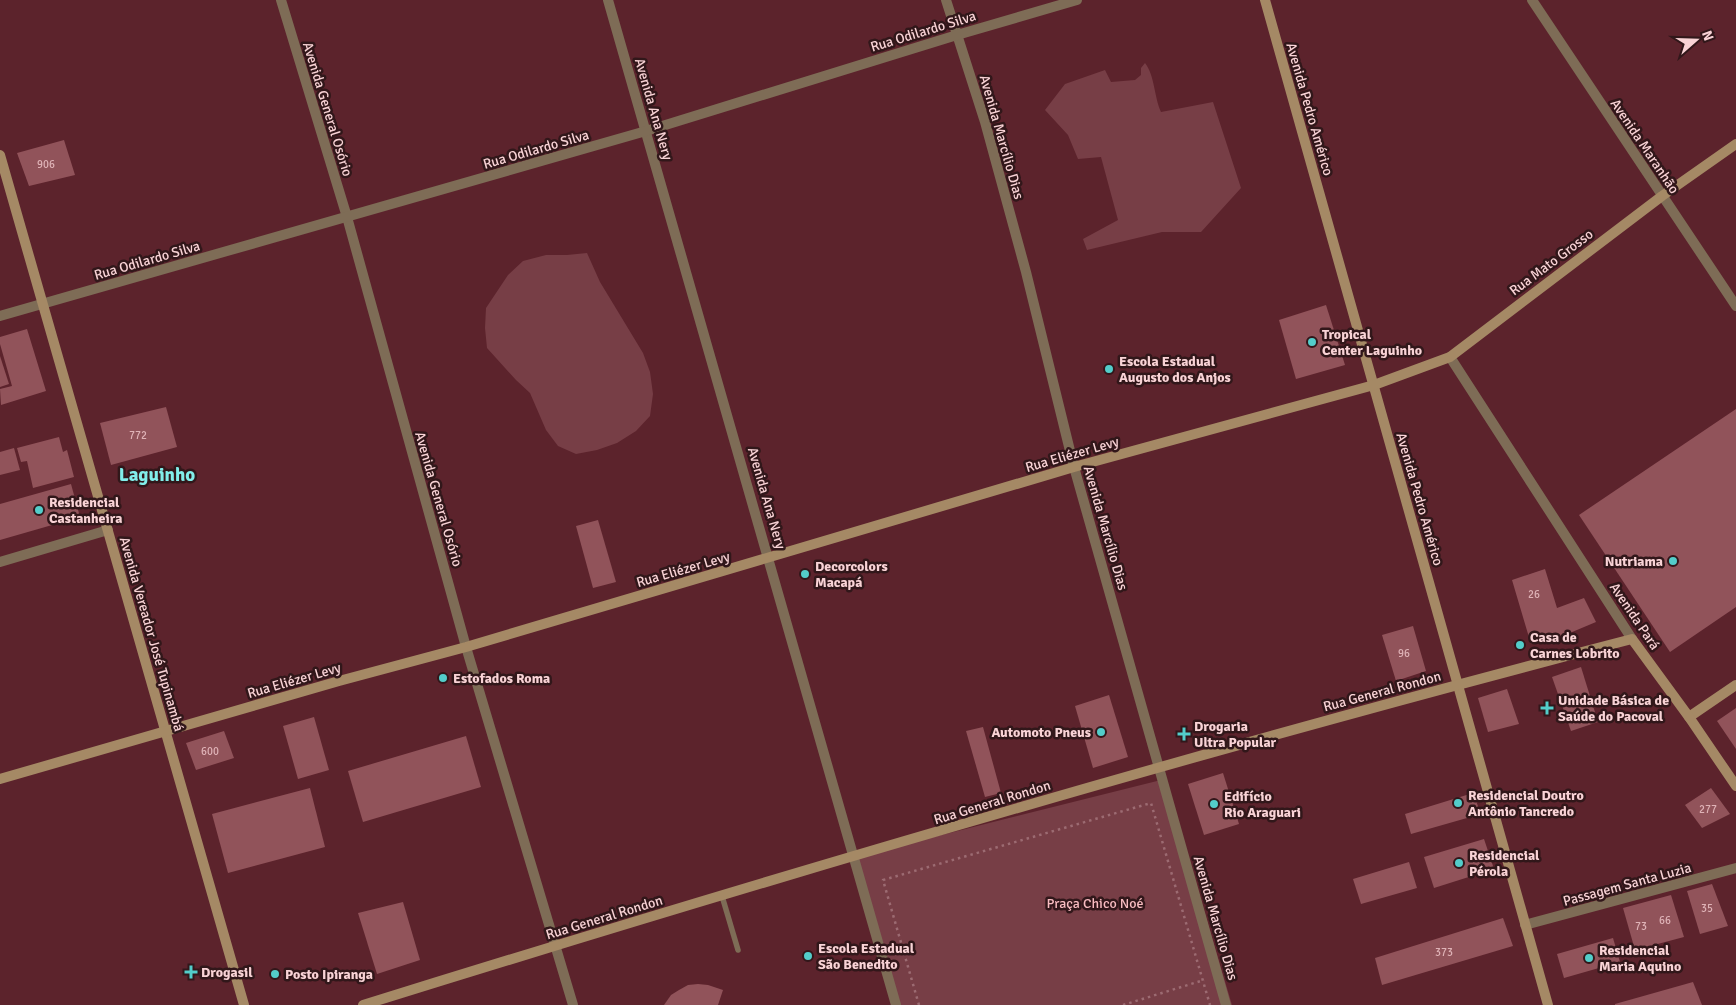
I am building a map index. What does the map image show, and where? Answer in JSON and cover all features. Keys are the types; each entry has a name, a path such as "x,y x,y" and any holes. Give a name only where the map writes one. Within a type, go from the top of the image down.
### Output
{"main road":[{"name":"Avenida Pedro Américo","path":"1265,0 1548,1005"},
{"name":"Rua Mato Grosso","path":"1374,385 1450,356 1662,196 1736,144"},
{"name":"Avenida Vereador José Tupinambá","path":"0,155 244,1005"},
{"name":"Rua Eliézer Levy","path":"0,779 339,681 466,647 1074,467 1374,385"},
{"name":"Rua General Rondon","path":"363,1005 557,945 1158,767 1457,684 1632,639"},
{"name":"Avenida Pará","path":"1632,639 1736,786"},
{"path":"1689,717 1736,685"}],"street":[{"name":"Avenida General Osório","path":"281,0 347,217 466,647 574,1005"},
{"name":"Avenida Ana Nery","path":"608,0 770,558 896,1005"},
{"name":"Avenida Marcílio Dias","path":"946,0 985,122 1024,263 1074,467 1226,1005"},
{"name":"Rua Odilardo Silva","path":"0,316 646,131 957,35 1078,0"},
{"name":"Avenida Maranhão","path":"1532,0 1736,306"},
{"name":"Avenida Pará","path":"1450,356 1632,639"},
{"path":"0,562 108,530"},
{"name":"Passagem Santa Luzia","path":"1525,925 1736,868"}],"lane":[{"path":"722,896 738,950"}],"path":[{"path":"919,1005 883,880 1151,803 1210,1005"},
{"path":"1122,1005 1204,980"}],"green space":[{"path":"1145,63 1151,74 1161,112 1213,102 1241,188 1201,232 1162,232 1087,250 1083,239 1118,220 1101,157 1078,159 1068,135 1045,110 1065,84 1105,70 1111,82 1135,80 1141,75 1141,68"},
{"path":"587,253 600,282 643,353 650,372 653,394 650,416 636,431 617,443 597,450 576,454 558,446 546,430 530,393 487,348 486,308 508,275 523,261 546,255"},
{"name":"Praça Chico Noé","path":"1165,779 1232,1005 896,1005 854,857"}],"building":[{"path":"64,140 75,175 29,186 17,153"},
{"name":"Tropical Center Laguinho","path":"1326,305 1345,365 1296,379 1279,320"},
{"path":"27,329 46,391 1,405 0,389 12,386 0,344 0,337"},
{"path":"0,356 9,384 0,387"},
{"path":"166,407 177,447 111,465 100,423"},
{"name":"Nutriama","path":"1736,409 1736,607 1670,652 1579,515"},
{"path":"59,437 63,452 67,450 74,477 33,488 27,461 21,462 17,448"},
{"path":"14,448 20,470 0,475 0,452"},
{"name":"Residencial Castanheira","path":"71,484 80,517 0,540 0,504"},
{"path":"598,520 616,582 593,588 576,526"},
{"path":"1545,569 1557,608 1584,598 1596,622 1565,635 1531,644 1512,580"},
{"path":"1413,626 1426,671 1396,681 1382,635"},
{"path":"1581,667 1598,722 1571,731 1552,677"},
{"path":"1507,689 1519,724 1488,732 1478,698"},
{"name":"Automoto Pneus","path":"1109,695 1128,757 1093,768 1075,706"},
{"path":"1736,708 1736,749 1717,721"},
{"path":"314,717 329,770 298,779 283,726"},
{"path":"983,727 1001,793 985,797 966,731"},
{"path":"224,731 234,758 196,770 186,743"},
{"path":"466,736 481,787 363,822 348,771"},
{"name":"Edifício Rio Araguari","path":"1223,773 1239,824 1204,835 1188,784"},
{"path":"310,788 325,847 228,873 212,814"},
{"path":"1711,788 1730,814 1702,828 1685,805"},
{"name":"Residencial Doutro Antônio Tancredo","path":"1473,793 1481,814 1411,834 1405,814"},
{"name":"Residencial Pérola","path":"1484,839 1494,869 1434,888 1424,857"},
{"path":"1409,862 1417,888 1361,904 1353,879"},
{"path":"1712,884 1728,926 1700,934 1687,891"},
{"path":"1671,895 1684,937 1635,950 1623,908"},
{"path":"403,902 420,960 377,974 358,913"},
{"path":"1503,918 1513,946 1382,985 1375,958"},
{"name":"Residencial Maria Aquino","path":"1613,938 1620,962 1564,978 1557,954"},
{"path":"1693,982 1702,1005 1615,1005 1615,1004"},
{"path":"698,984 723,990 718,1005 664,1005 671,995 679,990 688,985"}],"place":[{"name":"Tropical Center Laguinho","path":"1312,342"},
{"name":"Escola Estadual Augusto dos Anjos","path":"1109,369"},
{"name":"Residencial Castanheira","path":"39,510"},
{"name":"Nutriama","path":"1673,561"},
{"name":"Decorcolors Macapá","path":"805,574"},
{"name":"Casa de Carnes Lobrito","path":"1520,645"},
{"name":"Estofados Roma","path":"443,678"},
{"name":"Unidade Básica de Saúde do Pacoval","path":"1547,708"},
{"name":"Automoto Pneus","path":"1101,732"},
{"name":"Drogaria Ultra Popular","path":"1184,734"},
{"name":"Residencial Doutro Antônio Tancredo","path":"1458,803"},
{"name":"Edifício Rio Araguari","path":"1214,804"},
{"name":"Residencial Pérola","path":"1459,863"},
{"name":"Escola Estadual São Benedito","path":"808,956"},
{"name":"Residencial Maria Aquino","path":"1589,958"},
{"name":"Drogasil","path":"191,972"},
{"name":"Posto Ipiranga","path":"275,974"}],"district":[{"name":"Laguinho","path":"157,474"}]}
